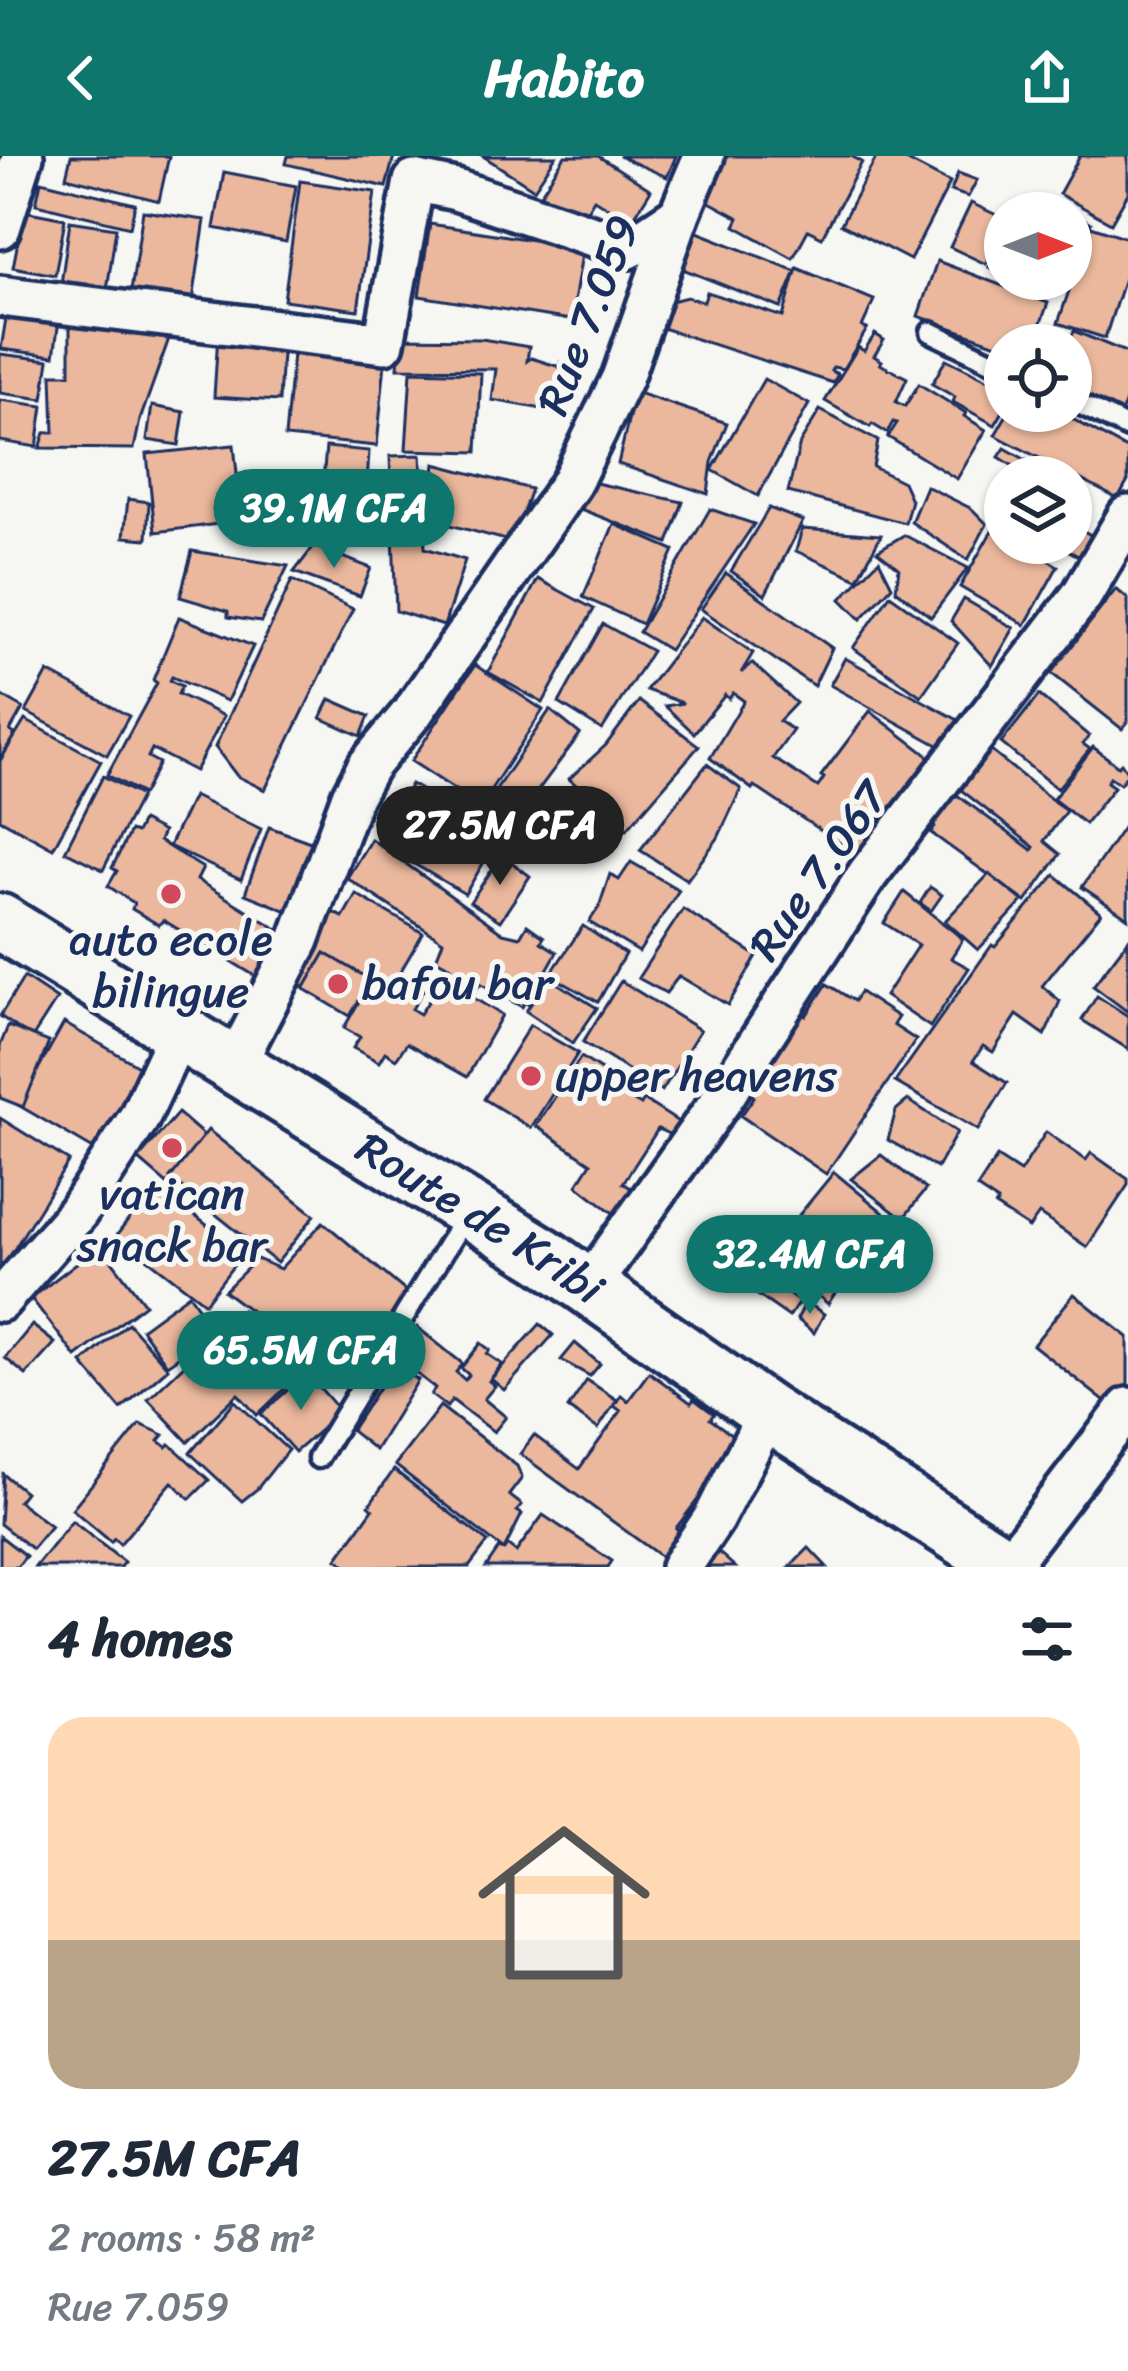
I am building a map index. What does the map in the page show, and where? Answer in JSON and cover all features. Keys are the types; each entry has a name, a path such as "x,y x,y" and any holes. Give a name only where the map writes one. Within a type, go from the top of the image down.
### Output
{"main road":[{"name":"Route de Kribi","path":"0,922 590,1285 768,1413 1008,1566"}],"street":[{"path":"0,228 23,156"},
{"name":"Rue 7.059","path":"235,1064 299,940 352,796 368,766 413,712 572,483 622,378 704,156"},
{"path":"0,296 384,343 414,182 455,190 628,248 679,214"},
{"name":"Rue 7.067","path":"590,1285 722,1099 868,874 1082,595 1128,516"},
{"path":"0,1301 77,1213 139,1118 180,1030"},
{"path":"1008,1566 1128,1408"},
{"path":"681,1567 713,1518 768,1413"}],"lane":[{"path":"932,332 984,358"},
{"path":"1092,410 1128,428"},
{"path":"318,1458 469,1209"}],"building":[{"path":"71,156 169,156 159,201 66,177"},
{"path":"288,156 394,156 386,187 286,164"},
{"path":"483,156 556,156 534,189"},
{"path":"565,156 598,156 651,190 631,222 594,199 577,227 536,201"},
{"path":"619,156 676,156 667,177"},
{"path":"724,156 851,156 862,162 822,237 808,230 793,258 735,226 739,218 702,198"},
{"path":"877,156 898,156 950,183 910,260 841,224"},
{"path":"1080,156 1128,156 1128,193 1111,223 1092,212 1092,192 1060,192"},
{"path":"224,172 296,186 286,242 214,228"},
{"path":"958,173 977,180 968,197 951,191"},
{"path":"41,181 135,204 130,227 36,204"},
{"path":"300,181 375,192 358,310 284,300"},
{"path":"971,203 984,209 984,263 950,247"},
{"path":"24,211 65,219 55,275 13,267"},
{"path":"143,211 205,220 191,314 129,304"},
{"path":"70,221 116,228 105,304 59,298"},
{"path":"430,224 583,248 571,320 419,296"},
{"path":"1092,226 1128,238 1128,266 1105,338 1092,334 1092,324 1058,323 1066,300 1092,300"},
{"path":"695,231 796,271 781,308 680,268"},
{"path":"937,261 984,279 984,300 1048,303 1040,324 984,324 984,340 918,316"},
{"path":"797,268 874,300 862,327 867,329 843,369 833,367 831,371 838,374 833,383 656,326 663,303 687,297 704,302 707,292 783,317"},
{"path":"7,312 59,320 54,356 1,349"},
{"path":"70,321 171,333 134,449 40,448 45,433 54,432 52,374 70,374"},
{"path":"218,334 283,338 279,401 214,397"},
{"path":"875,334 884,340 874,356 907,378 896,402 905,406 919,384 984,429 957,479 888,437 897,423 887,433 825,401 858,347 864,351"},
{"path":"400,338 482,339 529,347 527,361 531,358 560,367 561,362 568,363 559,412 492,400 496,369 398,368"},
{"path":"1092,338 1128,353 1128,396 1121,413 1092,401"},
{"path":"294,343 386,352 377,446 285,437"},
{"path":"0,354 49,360 43,399 0,393"},
{"path":"946,359 984,378 984,419 953,402 955,397 932,384"},
{"path":"411,371 481,373 477,452 406,450"},
{"path":"764,379 809,404 758,496 712,470"},
{"path":"635,392 727,423 712,462 708,494 618,464"},
{"path":"0,400 43,406 37,447 0,441"},
{"path":"152,406 184,412 179,445 147,440"},
{"path":"820,410 878,441 873,467 903,482 911,500 905,523 788,492 800,443"},
{"path":"1092,430 1128,450 1128,481 1118,499 1092,485 1092,456 1035,456 995,435"},
{"path":"234,445 242,521 155,532 147,454"},
{"path":"326,447 369,451 367,485 323,481"},
{"path":"421,455 425,548 465,560 444,626 396,611 390,456"},
{"path":"435,464 531,489 513,542 428,519"},
{"path":"591,482 683,502 668,543 575,507"},
{"path":"292,486 366,492 361,542 288,535"},
{"path":"926,486 972,509 984,521 984,530 968,560 911,522"},
{"path":"128,499 149,502 147,539 124,537"},
{"path":"266,501 282,502 280,523 265,523"},
{"path":"769,508 803,521 765,595 731,571"},
{"path":"710,509 754,524 669,650 639,632"},
{"path":"614,524 674,550 642,624 583,597"},
{"path":"802,529 881,535 858,579 796,551"},
{"path":"904,535 968,568 931,617 896,590 899,568 877,551"},
{"path":"984,545 984,564 1058,566 1025,625 960,587"},
{"path":"314,546 371,568 360,596 294,572"},
{"path":"192,551 288,566 261,622 228,617 228,611 180,597"},
{"path":"879,560 892,586 861,619 841,599"},
{"path":"726,573 832,648 814,686 701,609"},
{"path":"538,579 594,609 543,703 488,672"},
{"path":"292,580 353,609 265,790 237,776 215,747"},
{"path":"1116,589 1128,599 1128,722 1122,729 1051,673"},
{"path":"890,595 958,643 921,696 853,648"},
{"path":"964,599 1014,628 992,666 951,621"},
{"path":"179,617 253,646 227,701 172,677 170,681 182,686 178,694 224,716 195,771 152,749 148,757 159,763 143,794 107,775 157,683 153,680"},
{"path":"702,617 753,653 741,673 752,663 796,703 779,721 793,730 773,758 818,787 821,776 870,711 930,757 881,820 869,812 864,820 881,831 863,859 710,758 744,701 733,693 729,699 725,695 694,733 665,706 683,703 646,690"},
{"path":"603,624 652,651 602,730 559,703"},
{"path":"845,658 960,721 945,749 830,685"},
{"path":"475,665 543,710 480,806 411,761"},
{"path":"48,672 129,716 107,755 26,712"},
{"path":"0,695 23,708 0,759"},
{"path":"1039,695 1089,736 1083,744 1090,749 1057,789 1001,743"},
{"path":"330,699 369,716 361,736 321,718"},
{"path":"639,701 699,746 627,829 569,779 606,745"},
{"path":"550,710 580,734 504,836 479,814"},
{"path":"25,720 101,761 53,848 0,819 0,761"},
{"path":"1093,747 1118,766 1121,763 1128,773 1120,784 1110,777 1107,782 1114,787 1085,824 1053,799"},
{"path":"991,751 1066,811 1044,841 1060,854 1026,902 931,833 935,827 929,823 953,792 1032,850 961,790"},
{"path":"707,764 741,789 718,838 687,880 640,850"},
{"path":"103,776 141,796 103,870 65,851"},
{"path":"411,784 486,827 480,837 494,845 465,894 377,842"},
{"path":"193,796 261,829 241,880 169,846"},
{"name":"auto ecole bilingue","path":"142,821 163,832 159,841 203,868 197,880 284,933 265,982 163,920 159,925 132,909 134,903 108,886 130,831 136,833"},
{"path":"1128,823 1128,918 1082,887"},
{"path":"269,827 316,844 290,912 245,894"},
{"path":"371,839 503,933 520,937 527,925 557,952 522,1007 480,983 472,997 502,1015 467,1077 407,1043 396,1059 385,1052 379,1062 353,1048 360,1037 344,1028 371,980 325,953 305,988 292,981 328,910 343,917 356,894 423,933 399,974 424,989 412,1009 420,1014 451,967 436,959 443,941 347,878"},
{"path":"502,855 530,876 500,921 470,902"},
{"path":"631,862 679,890 639,952 589,922 610,874 619,880"},
{"path":"989,874 1023,901 978,950 945,921"},
{"path":"1055,875 1101,913 1042,986 1060,1001 1045,1035 1017,1015 993,1052 983,1046 973,1061 1007,1083 978,1130 895,1082 992,945"},
{"path":"930,887 942,895 931,911 920,903"},
{"path":"904,892 963,939 951,958 969,968 930,1027 885,996 918,945 884,923"},
{"path":"683,909 757,956 728,1005 679,976 666,993 638,978"},
{"path":"583,926 625,954 598,1002 550,975"},
{"path":"1128,940 1128,1012 1093,986"},
{"name":"bafou bar","path":"325,953 371,980 350,1016 304,989"},
{"path":"24,977 57,999 32,1038 0,1016"},
{"path":"549,978 597,1008 573,1043 526,1011"},
{"path":"621,981 700,1030 662,1091 583,1042"},
{"path":"827,984 854,1001 860,992 898,1017 893,1025 916,1040 826,1174 741,1116 754,1097 748,1093"},
{"path":"1097,996 1128,1016 1128,1049 1082,1020"},
{"path":"64,1023 154,1075 107,1157 18,1105"},
{"name":"upper heavens","path":"530,1025 578,1053 531,1128 484,1099"},
{"path":"8,1026 49,1042 23,1107 0,1098 0,1046"},
{"path":"581,1057 618,1081 615,1090 641,1105 644,1100 680,1123 673,1136 658,1129 623,1183 637,1192 617,1216 577,1185 591,1163 536,1126"},
{"path":"908,1100 957,1132 937,1168 888,1140 896,1110"},
{"name":"vatican snack bar","path":"178,1113 207,1138 167,1184 138,1159"},
{"path":"0,1118 69,1161 0,1272"},
{"path":"208,1130 315,1215 277,1263 170,1178"},
{"path":"1046,1132 1086,1160 1091,1153 1128,1179 1087,1247 1039,1214 1029,1228 977,1188 997,1157 1020,1172"},
{"path":"881,1155 926,1189 903,1219 851,1179"},
{"path":"834,1172 902,1228 863,1277 799,1215"},
{"path":"155,1185 243,1253 205,1303 117,1235"},
{"path":"323,1222 409,1294 350,1385 224,1291 257,1259 280,1269"},
{"path":"805,1230 843,1270 845,1278 828,1304 796,1277 787,1284 776,1274 783,1248"},
{"path":"100,1245 145,1304 76,1357 31,1298"},
{"path":"770,1280 799,1302 789,1317 752,1291"},
{"path":"189,1294 215,1331 167,1365 141,1329"},
{"path":"1074,1294 1128,1337 1128,1392 1114,1409 1033,1345"},
{"path":"806,1302 824,1314 814,1333 797,1319"},
{"path":"242,1310 301,1373 257,1415 238,1394 188,1442 148,1399"},
{"path":"128,1323 168,1368 121,1409 82,1363"},
{"path":"540,1324 553,1335 504,1390 491,1379"},
{"path":"32,1325 55,1343 26,1375 5,1358"},
{"path":"417,1327 463,1364 456,1372 465,1380 469,1375 461,1368 481,1343 502,1364 489,1381 495,1386 484,1399 506,1417 494,1432 452,1400 447,1407 431,1395 435,1388 394,1356"},
{"path":"575,1343 600,1364 590,1376 561,1360"},
{"path":"394,1364 418,1380 375,1450 351,1431"},
{"path":"649,1372 714,1414 710,1419 742,1442 676,1528 687,1537 667,1561 520,1454 534,1435 579,1469 621,1411 614,1406 621,1395 628,1401"},
{"path":"307,1373 341,1412 295,1452 261,1414"},
{"path":"587,1380 617,1400 598,1429 568,1408"},
{"path":"235,1401 288,1450 242,1501 190,1453"},
{"path":"440,1406 517,1466 522,1478 509,1495 522,1505 517,1511 522,1514 504,1550 395,1465"},
{"path":"140,1424 164,1435 159,1441 167,1447 170,1444 209,1480 190,1499 172,1482 120,1544 114,1538 111,1542 72,1509"},
{"path":"394,1470 488,1542 469,1567 348,1567 337,1559"},
{"path":"3,1474 25,1492 18,1501 51,1526 32,1549 0,1524"},
{"path":"543,1515 612,1561 608,1567 486,1567 499,1548 504,1550 507,1545 516,1552"},
{"path":"72,1521 124,1562 120,1567 35,1567"},
{"path":"0,1536 26,1556 17,1567 0,1567"},
{"path":"809,1548 827,1567 790,1567"},
{"path":"716,1550 735,1567 705,1567"}],"place":[{"name":"auto ecole bilingue","path":"171,894"},
{"name":"bafou bar","path":"338,984"},
{"name":"upper heavens","path":"531,1076"},
{"name":"vatican snack bar","path":"172,1148"}]}
